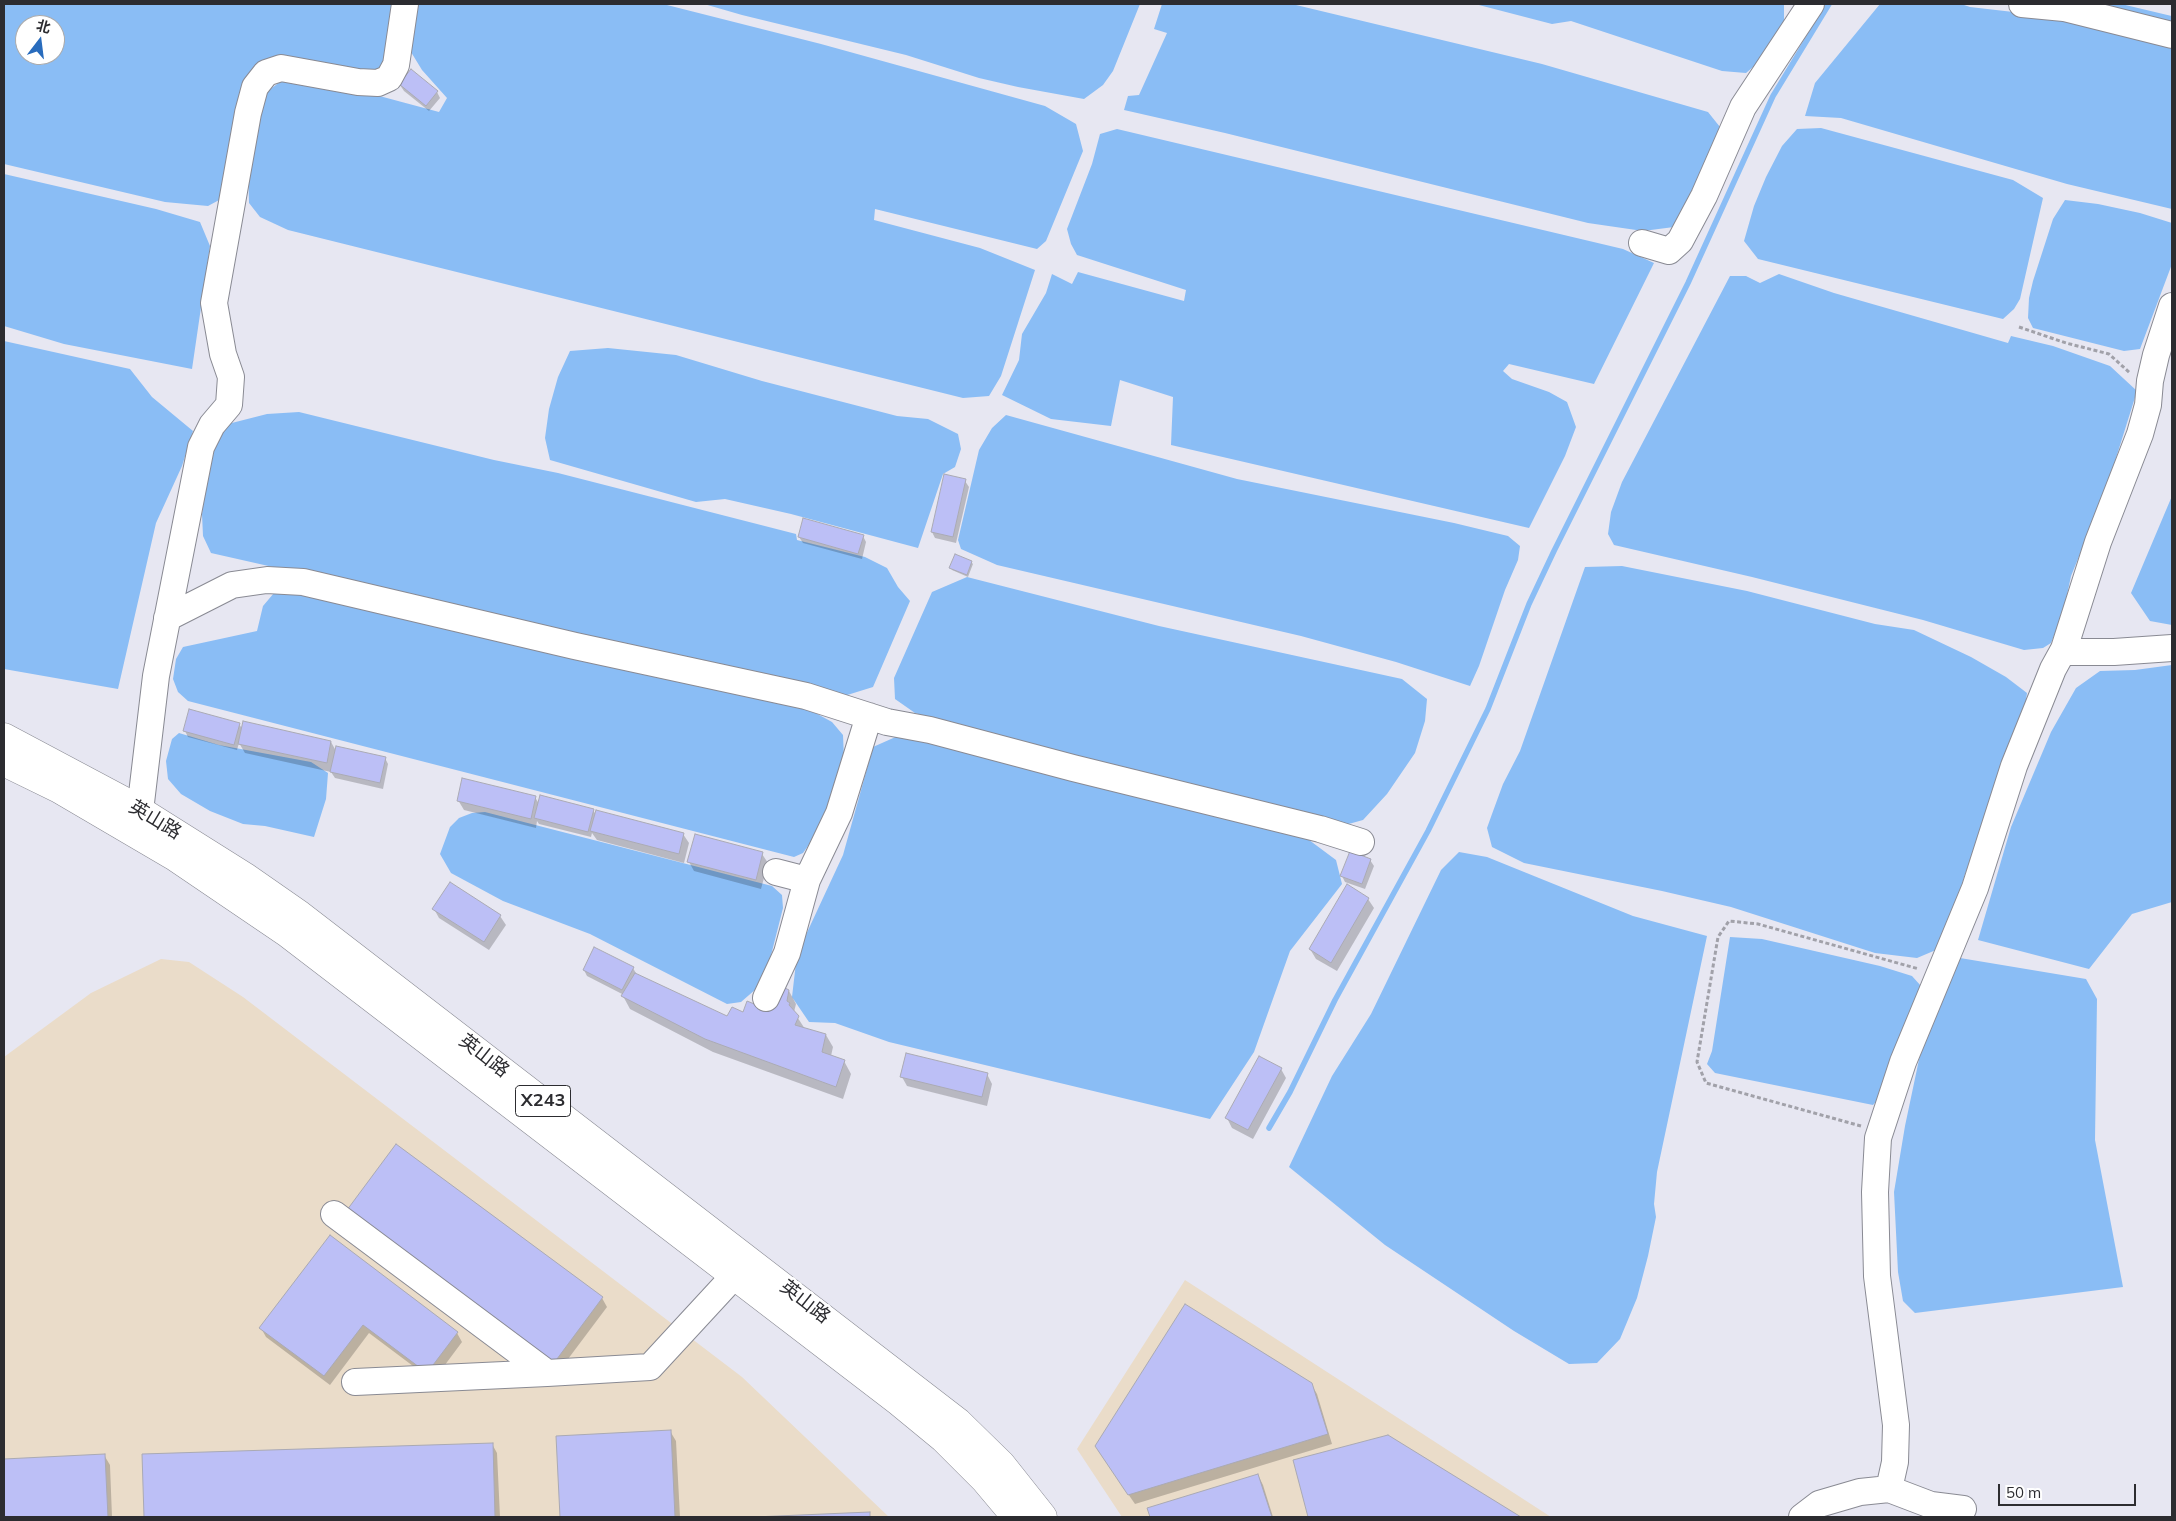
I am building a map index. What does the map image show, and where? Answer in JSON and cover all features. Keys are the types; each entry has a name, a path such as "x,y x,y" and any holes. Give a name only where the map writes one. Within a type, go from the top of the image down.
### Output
{"main road":[{"name":"英山路","path":"4,737 69,770 140,811 244,876 300,915 913,1385 958,1422 1000,1464 1043,1517"},
{"name":"英山路","path":"4,762 59,789 142,837 224,889 271,922 944,1439 984,1479 1016,1517"}],"lane":[{"path":"140,811 156,676 201,447 212,425 229,405 231,377 223,354 214,303 248,113 255,87 266,73 281,68 378,84 389,78 396,65 405,4"},
{"path":"1642,243 1669,251 1680,241 1708,188 1743,107 1811,4"},
{"path":"2022,4 2064,8 2172,35"},
{"path":"1889,1489 1895,1462 1896,1425 1877,1276 1875,1232 1876,1162 1880,1131 1903,1062 1975,888 2014,766 2075,618 2098,542 2140,434 2148,405 2150,380 2172,306"},
{"path":"167,618 232,585 267,580 303,582 575,646 806,696 869,716 930,730 1361,842"},
{"path":"2062,652 2114,652 2172,648"},
{"path":"766,998 787,953 807,880 839,814 869,716"},
{"path":"776,872 807,880"},
{"path":"334,1214 547,1373"},
{"path":"355,1382 650,1367 734,1276"},
{"path":"1802,1517 1819,1504 1860,1492 1889,1489 1931,1505 1963,1508"}],"path":[{"path":"2019,327 2066,344 2108,354 2130,373 2150,380"},
{"path":"1880,1131 1706,1083 1697,1062 1718,937 1729,921 1758,924 1939,974"}],"shaded area":[{"path":"161,959 189,962 243,997 742,1377 889,1517 4,1517 4,1057 91,993"},
{"path":"1185,1280 1551,1517 1122,1517 1077,1449"}],"water":[{"path":"4,4 397,4 386,72 280,62 221,199 208,206 165,202 4,164"},
{"path":"416,4 663,4 821,44 1045,106 1076,124 1083,151 1046,241 1037,249 875,209 874,220 980,248 1035,270 1001,376 989,396 963,398 288,230 260,217 249,203 248,164 265,93 284,79 372,94 439,112 447,98 422,70 411,52"},
{"path":"704,4 1140,4 1113,71 1103,85 1084,99 979,78 906,55"},
{"path":"1162,4 1296,5 1542,64 1708,112 1720,127 1717,144 1674,227 1643,231 1588,223 1225,133 1124,110 1128,96 1139,95 1167,33 1154,29"},
{"path":"1475,4 1784,4 1784,22 1773,50 1746,73 1722,71 1571,21 1552,24"},
{"path":"1880,4 1961,4 1970,7 2048,16 2172,44 2172,209 2067,184 1841,118 1805,116 1815,83"},
{"path":"1821,128 2013,180 2043,198 2020,299 2014,309 2003,319 1758,259 1744,241 1754,206 1766,177 1782,146 1797,129"},
{"path":"1117,129 1623,249 1654,263 1594,384 1509,364 1503,371 1512,379 1549,392 1567,402 1576,427 1565,456 1529,528 1171,445 1173,397 1120,380 1111,426 1051,419 1002,395 1019,360 1022,334 1046,293 1052,274 1072,284 1078,272 1184,301 1186,290 1077,255 1071,244 1067,229 1092,164 1100,134"},
{"path":"4,174 156,209 200,222 210,246 192,369 64,344 4,326"},
{"path":"2065,200 2098,204 2140,213 2172,223 2172,264 2140,349 2124,351 2033,328 2028,318 2029,298 2033,281 2053,219"},
{"path":"1779,274 1834,293 2008,343 2011,336 2053,346 2110,366 2137,391 2106,490 2071,576 2063,614 2051,643 2043,648 2024,650 1923,620 1614,545 1608,534 1611,512 1622,482 1730,276 1746,276 1760,283"},
{"path":"4,341 130,369 152,397 193,431 182,466 156,523 118,689 4,669"},
{"path":"608,348 676,355 762,381 897,416 928,419 958,434 961,449 955,467 943,474 918,548 791,514 725,499 696,502 550,460 545,438 549,409 558,377 570,351"},
{"path":"299,412 494,460 558,473 796,534 797,540 865,557 887,568 898,587 910,601 873,687 844,696 211,553 203,536 202,514 206,484 220,426 267,414"},
{"path":"1006,415 1237,479 1454,523 1508,536 1520,546 1518,560 1470,686 1396,662 1301,636 997,565 961,549 958,540 979,450 992,428"},
{"path":"2172,496 2172,625 2150,621 2131,593"},
{"path":"1622,566 1747,591 1875,624 1914,630 1971,657 2006,677 2027,693 2023,721 1965,874 1943,947 1917,958 1875,953 1731,907 1524,863 1492,847 1487,828 1503,784 1520,751 1585,567"},
{"path":"967,577 1159,626 1402,679 1427,699 1425,721 1415,753 1387,794 1363,820 1345,825 969,729 915,713 895,699 894,678 932,592"},
{"path":"296,592 645,670 812,711 832,722 843,735 844,758 820,829 803,853 794,857 188,701 178,692 173,679 176,659 183,647 257,631 263,606 274,593"},
{"path":"2172,665 2172,902 2132,914 2089,969 1978,940 2011,827 2051,732 2076,688 2100,671 2135,670"},
{"path":"179,733 219,745 311,762 328,773 326,799 314,837 265,826 243,824 210,811 181,794 168,779 166,761 172,739"},
{"path":"900,735 1301,834 1336,860 1342,884 1290,951 1254,1052 1210,1119 889,1042 835,1023 809,1022 792,997 797,954 843,855 873,747"},
{"path":"485,812 772,886 782,895 783,908 766,975 756,989 741,1002 727,1004 590,934 503,901 451,873 440,854 450,827 459,818 472,813"},
{"path":"1459,852 1487,857 1633,916 1707,936 1657,1172 1654,1204 1656,1217 1648,1256 1637,1298 1620,1339 1597,1363 1569,1364 1514,1331 1385,1245 1289,1167 1332,1076 1371,1014 1441,870"},
{"path":"1730,937 1762,939 1880,966 1912,976 1921,986 1882,1095 1873,1105 1715,1073 1707,1064 1712,1051"},
{"path":"1960,958 2086,979 2097,999 2095,1140 2123,1287 1915,1313 1903,1301 1898,1272 1894,1192 1905,1126 1921,1050"}],"building":[{"path":"411,69 438,91 426,106 399,84"},
{"path":"944,474 966,479 953,537 931,532"},
{"path":"803,518 864,535 858,554 798,537"},
{"path":"955,554 972,561 967,575 949,568"},
{"path":"189,709 240,723 234,745 183,731"},
{"path":"243,721 331,741 327,763 238,744"},
{"path":"336,746 386,757 380,783 330,772"},
{"path":"462,778 536,796 531,819 457,801"},
{"path":"540,795 594,809 588,832 534,818"},
{"path":"596,810 684,833 679,854 590,831"},
{"path":"695,834 763,852 756,880 687,862"},
{"path":"1350,851 1371,859 1362,884 1340,876"},
{"path":"450,882 501,915 484,942 432,909"},
{"path":"1347,884 1369,898 1331,963 1309,949"},
{"path":"594,947 634,967 622,990 583,970"},
{"path":"635,973 727,1016 732,1007 743,1012 747,1001 769,1010 777,984 789,990 787,1001 799,1016 795,1025 826,1034 822,1052 845,1060 836,1087 705,1039 621,996"},
{"path":"906,1053 988,1073 982,1097 900,1077"},
{"path":"1259,1056 1282,1068 1248,1130 1225,1118"},
{"path":"396,1144 603,1297 554,1363 347,1210"},
{"path":"330,1235 458,1332 427,1373 363,1325 324,1376 259,1328"},
{"path":"1185,1304 1312,1383 1328,1434 1128,1495 1095,1446"},
{"path":"671,1430 675,1517 560,1517 556,1436"},
{"path":"1388,1435 1521,1517 1308,1517 1293,1460"},
{"path":"493,1443 495,1517 144,1517 142,1454"},
{"path":"105,1454 108,1517 4,1517 4,1459"},
{"path":"1258,1474 1272,1517 1150,1517 1147,1508"},
{"path":"870,1512 870,1517 754,1517"}],"waterway":[{"path":"1269,1128 1290,1092 1335,1000 1428,831 1488,709 1529,604 1688,283 1773,96 1829,4"},
{"path":"2109,4 2172,19"}]}
